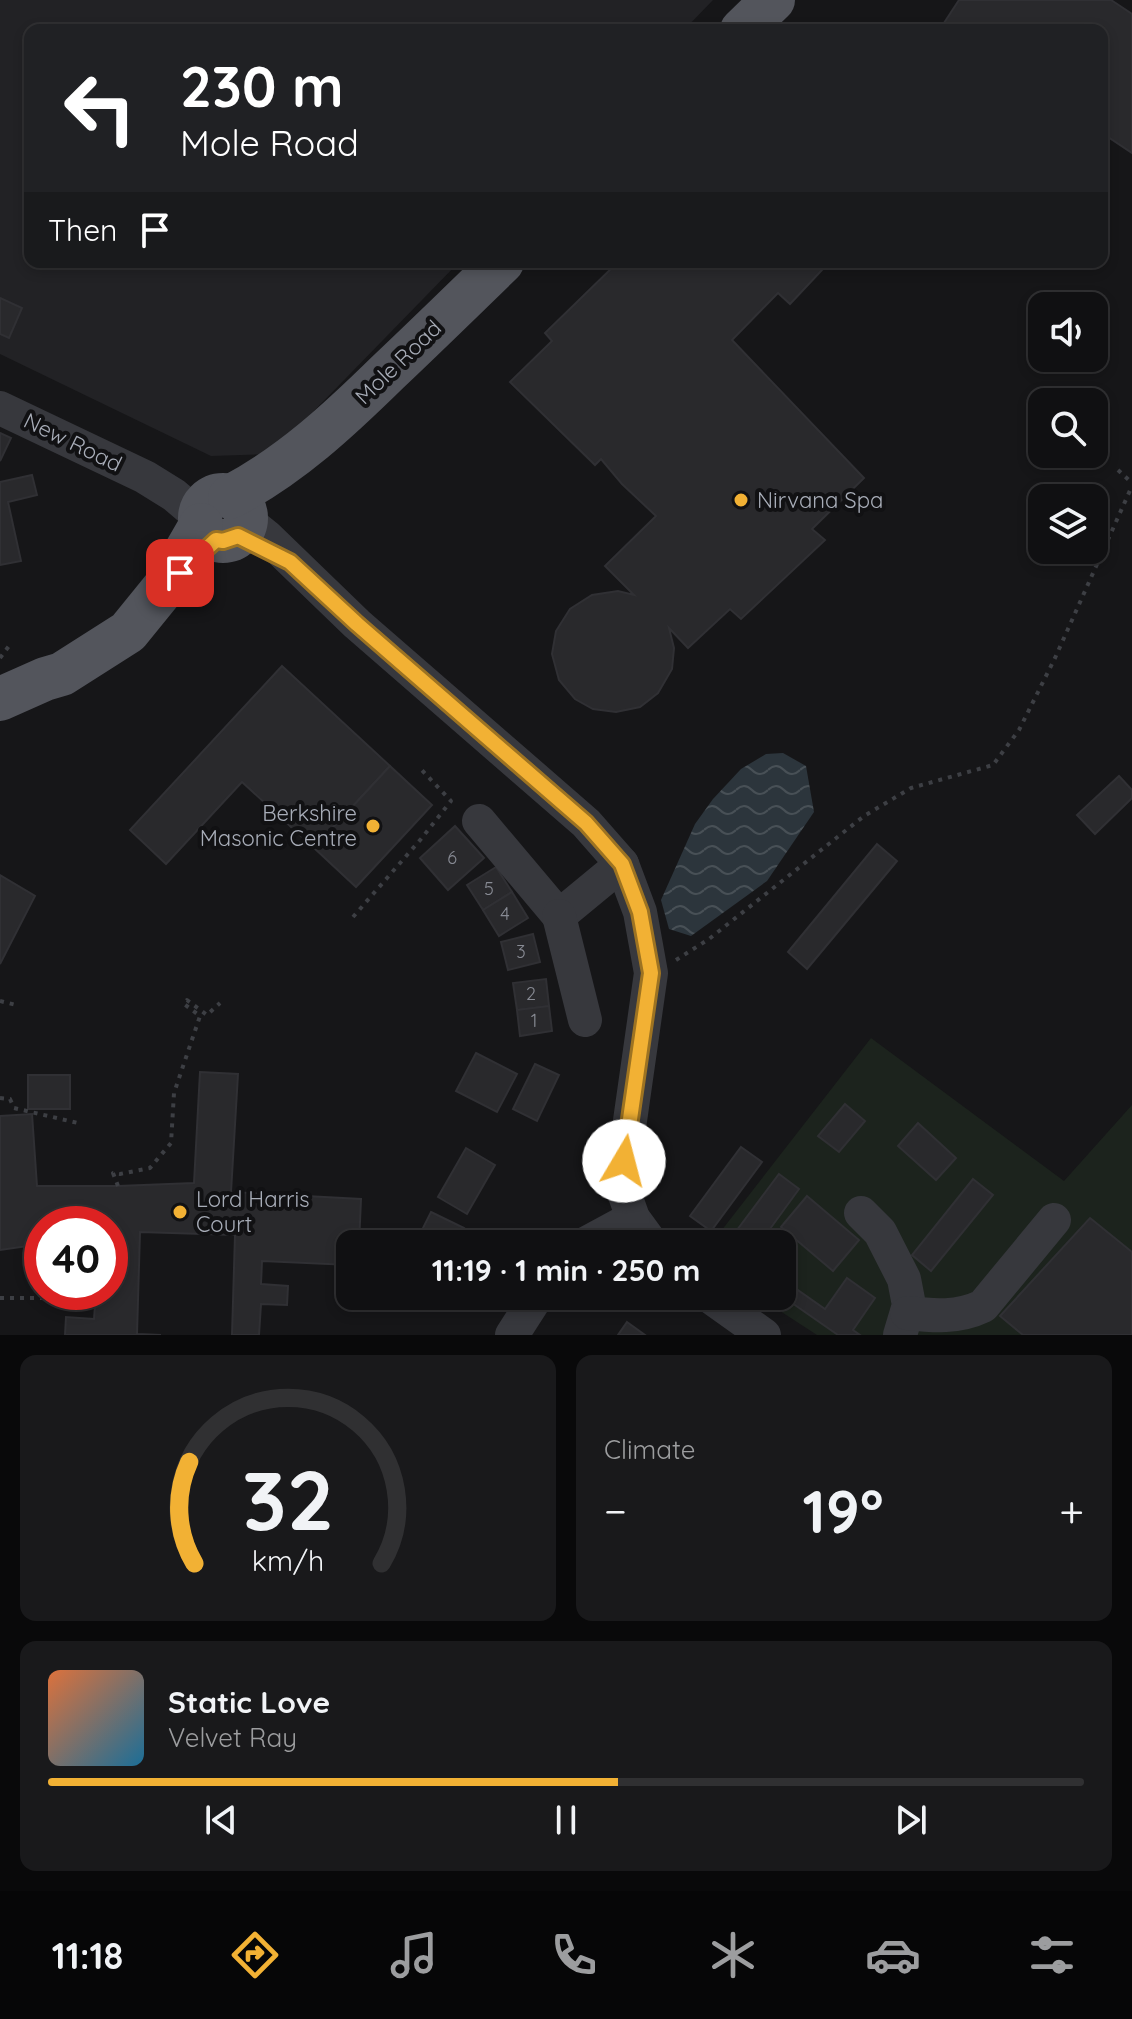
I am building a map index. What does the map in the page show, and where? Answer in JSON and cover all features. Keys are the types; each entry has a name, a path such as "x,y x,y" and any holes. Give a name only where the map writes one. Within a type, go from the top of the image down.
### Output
{"main road":[{"path":"748,24 773,0"},
{"name":"Mole Road","path":"224,518 260,481 334,424 496,268"},
{"path":"0,699 62,674 128,632 224,518"}],"street":[{"name":"New Road","path":"0,408 145,477 174,495 267,537 357,624 586,823 622,864"},
{"path":"479,821 559,916 585,1020"},
{"path":"559,916 622,864 640,912 651,973 621,1184 642,1230"},
{"path":"861,1213 880,1232 904,1279 909,1305 903,1324 968,1313 983,1306 1054,1220"},
{"path":"512,1335 528,1310"},
{"path":"729,1310 764,1335"}],"path":[{"path":"651,973 709,939 864,816 911,788 993,765 1019,730 1055,658 1132,484 1118,470"},
{"path":"0,658 9,646"},
{"path":"353,917 451,801 418,766"},
{"path":"118,1186 113,1173 150,1168 171,1143 174,1093 200,1016 184,1004 187,1000 207,1015 220,1003"},
{"path":"0,1001 16,1005"},
{"path":"0,1098 10,1099 14,1108 78,1123"},
{"path":"0,1298 24,1298"}],"shaded area":[{"path":"0,0 713,0 690,24 24,24 24,268 453,268 272,454 211,456 0,354"},
{"path":"871,1038 1064,1181 1132,1105 1132,1335 817,1335 779,1310 796,1310 796,1230 722,1230"}],"water":[{"path":"783,753 806,766 814,812 767,881 691,936 669,929 661,900 695,824 741,769 766,754"}],"building":[{"path":"959,0 1111,0 1132,14 1132,153 1108,137 1108,24 943,24"},
{"name":"Nirvana Spa","path":"612,268 822,270 790,304 778,293 732,340 864,478 812,529 825,540 741,619 730,609 688,648 669,628 674,648 672,669 658,693 640,707 616,712 593,709 575,699 559,680 552,654 556,631 570,609 592,595 618,591 634,595 605,566 656,516 601,459 595,465 510,382 552,341 545,333"},
{"path":"0,298 22,308 9,338 0,334"},
{"path":"0,433 11,438 0,461"},
{"path":"32,475 37,495 8,502 21,561 0,565 0,482"},
{"path":"282,666 390,766 314,848 242,782 166,864 130,830"},
{"name":"Berkshire Masonic Centre","path":"390,766 432,805 356,887 314,848"},
{"path":"1119,776 1132,790 1132,798 1095,834 1077,815"},
{"path":"455,826 484,858 448,890 420,858"},
{"path":"877,844 897,861 807,969 788,952"},
{"path":"496,867 512,892 483,910 467,885"},
{"path":"0,875 35,896 0,964"},
{"path":"512,892 528,918 499,936 483,910"},
{"path":"533,934 540,962 508,970 501,942"},
{"path":"546,979 549,1006 517,1010 513,983"},
{"path":"549,1006 552,1031 520,1036 517,1010"},
{"path":"476,1053 517,1074 497,1112 456,1091"},
{"path":"535,1064 559,1075 537,1121 513,1109"},
{"name":"Lord Harris Court","path":"200,1072 238,1074 231,1192 361,1199 360,1230 336,1230 336,1264 262,1261 261,1284 288,1286 287,1305 261,1304 259,1335 232,1335 235,1235 140,1232 137,1334 161,1335 65,1335 66,1317 94,1319 95,1310 128,1310 128,1206 24,1206 24,1247 0,1250 0,1116 32,1114 37,1186 194,1183"},
{"path":"28,1075 70,1075 70,1109 28,1109"},
{"path":"845,1104 865,1121 839,1152 818,1136"},
{"path":"918,1123 956,1158 936,1180 898,1146"},
{"path":"741,1147 762,1162 712,1230 690,1216"},
{"path":"466,1148 495,1165 467,1214 438,1197"},
{"path":"779,1174 799,1189 769,1230 737,1230"},
{"path":"973,1179 993,1195 931,1271 912,1255"},
{"path":"807,1196 859,1240 833,1271 796,1240 796,1230 781,1227"},
{"path":"431,1212 464,1228 463,1230 422,1230"},
{"path":"1090,1218 1132,1252 1132,1335 1023,1335 1000,1316"},
{"path":"847,1278 875,1298 853,1330 860,1335 838,1335 796,1306 796,1289 825,1309"},
{"path":"627,1322 645,1335 618,1335"}],"place":[{"name":"Nirvana Spa","path":"741,500"},
{"name":"Berkshire Masonic Centre","path":"373,826"},
{"name":"Lord Harris Court","path":"180,1212"}],"route":[{"path":"180,573 216,540 231,540 238,536 290,562 586,823 622,864 640,912 651,973 624,1161"}]}
